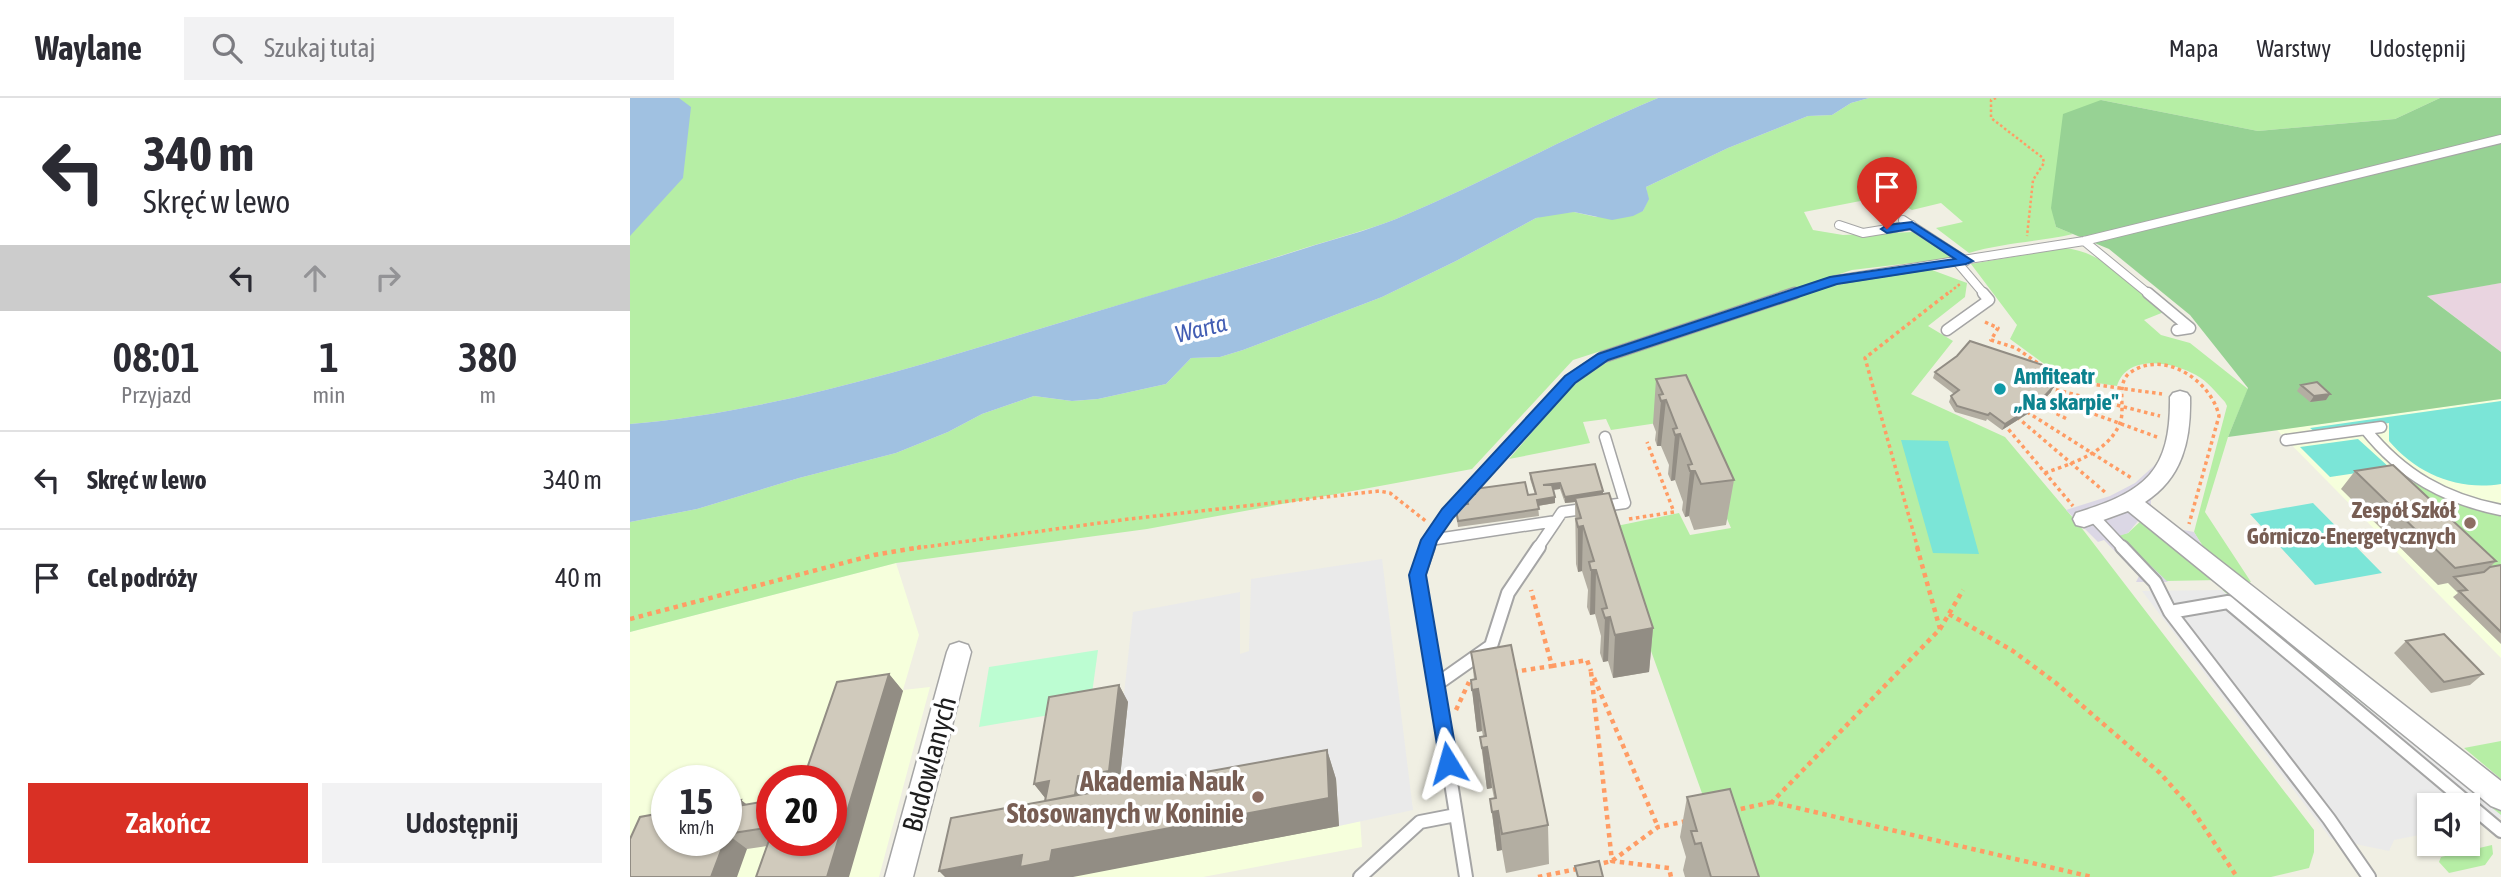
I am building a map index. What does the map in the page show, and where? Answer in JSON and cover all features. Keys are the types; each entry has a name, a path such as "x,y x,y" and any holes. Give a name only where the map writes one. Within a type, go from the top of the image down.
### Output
{"street":[{"path":"2088,517 2134,499 2173,458 2182,422 2180,397"},
{"path":"2134,499 2501,797"},
{"name":"Budowlanych","path":"899,877 959,652"}],"lane":[{"path":"1466,877 1418,575 1430,540 1447,513 1570,380 1603,357 1835,280 2084,241 2501,139"},
{"path":"1903,220 1962,261 1970,277 1989,300 1947,330"},
{"path":"1839,225 1863,233 1912,225"},
{"path":"2084,241 2190,328 2177,330"},
{"path":"2286,440 2381,427"},
{"path":"2366,430 2395,464 2431,488 2465,503 2501,510"},
{"path":"1437,684 1490,646 1508,593 1562,512 1625,503 1605,437"},
{"path":"2088,517 2155,582 2170,611 2320,807 2369,877"},
{"path":"1430,540 1556,521"},
{"path":"2170,611 2228,602 2501,831"},
{"path":"1360,877 1420,822 1456,815"}],"path":[{"path":"1996,98 1991,100 1990,118 2043,158 2044,163 2037,169 2031,181 2032,210 2026,233 2032,251"},
{"path":"1940,629 1865,358 1970,277"},
{"path":"1970,314 1998,328 1991,341 2016,348 2048,370"},
{"path":"2088,517 2003,423 2017,417 2036,403 2047,388 2049,378 2180,397"},
{"path":"2047,388 2182,422"},
{"path":"2042,395 2178,445"},
{"path":"2036,403 2069,420"},
{"path":"2025,411 2134,499"},
{"path":"2017,417 2134,499"},
{"path":"1622,521 1674,512 1647,442"},
{"path":"630,619 874,555 1129,519 1379,491 1390,493 1416,516 1437,528"},
{"path":"1530,586 1552,666"},
{"path":"1772,802 1940,629 1963,590"},
{"path":"1949,614 2013,651 2056,683 2160,773 2192,809 2238,877"},
{"path":"1511,672 1587,660 1658,827"},
{"path":"1591,671 1612,861"},
{"path":"1458,724 1456,710 1471,679"},
{"path":"1721,813 1772,802 2092,877"},
{"path":"1612,861 1658,827 1696,819"},
{"path":"1538,877 1612,861 1669,868 1671,877"}],"shaded area":[{"path":"2501,283 2501,352 2426,295"},
{"path":"2177,391 2188,397 2189,431 2186,448 2151,500 2151,506 2156,515 2173,528 2194,532 2207,554 2142,520 2138,521 2128,533 2119,536 2168,582 2136,582 2139,576 2104,540 2098,542 2066,510 2110,496 2135,483 2156,464 2168,444 2170,394"},
{"name":"Zespół Szkół Górniczo-Energetycznych","path":"2501,399 2501,658 2277,430"},
{"path":"2501,401 2501,484 2469,485 2439,478 2425,471 2400,453 2389,441 2389,423 2316,433 2310,428"},
{"path":"2358,439 2390,468 2330,477 2300,447"},
{"path":"1901,440 1948,441 1979,554 1933,553"},
{"path":"2313,503 2382,573 2315,585 2250,514"},
{"path":"1382,559 1413,810 1339,826 1336,779 1085,825 1089,792 1119,786 1128,703 1123,703 1133,612 1240,592 1240,654 1249,651 1251,579"},
{"path":"896,563 919,635 903,690 930,687 879,877 630,877 630,632"},
{"path":"2222,590 2474,793 2417,793 2417,835 2394,840 2389,851 2331,839 2142,591"},
{"name":"Akademia Nauk Stosowanych w Koninie","path":"1356,761 1362,847 1203,877 946,877"},
{"path":"2480,798 2501,815 2480,823"}],"green space":[{"path":"630,98 1658,98 1429,205 1363,230 865,380 747,407 630,424"},
{"path":"1869,98 2440,98 2395,119 2258,131 2101,100 2065,160 2054,192 2056,227 2073,234 1969,253 1936,228 1963,222 1941,203 1912,210 1886,196 1804,212 1813,230 1843,235 1913,232 1953,258 1852,270 1573,360 1472,469 1147,529 896,563 630,632 630,522 697,509 799,478 896,453 948,432 982,414 1034,396 1072,401 1098,399 1166,384 1191,358 1220,357 1243,350 1382,297 1536,218 1555,213 1574,212 1596,217 1643,211 1648,199 1646,187 1728,148 1808,116 1832,115 1851,103"},
{"path":"2440,98 2501,98 2501,283 2427,296 2501,352 2501,399 2228,437 2248,388 2190,315 2109,249 2056,227 2051,208 2063,114 2101,100 2258,131 2395,119"},
{"path":"2064,248 2092,256 2118,272 2164,312 2144,320 2161,335 2190,343 2248,389 2228,437 2205,512 2251,582 2225,571 2204,548 2194,532 2227,406 2225,402 2200,377 2164,364 2152,363 2130,369 2122,376 2117,386 2058,377 2054,371 2010,339 2017,325 1971,264"},
{"path":"1932,270 1967,283 1965,297 1928,326 1953,341 1911,394 2005,437 2084,531 2314,830 2314,852 2309,868 2271,877 1732,877 1607,528 1679,513 1690,535 1731,528 1684,419 1611,430 1606,419 1583,422 1590,443 1509,459 1570,388 1601,365 1632,352 1828,287 1881,276"},
{"path":"2415,483 2455,502 2501,512 2501,570 2474,574 2384,488"},
{"path":"2142,520 2220,580 2165,581 2119,535 2128,533"},
{"path":"2222,590 2231,590 2501,807 2501,816 2480,799 2480,793 2473,793"},
{"path":"1098,650 1090,708 979,727 989,667"},
{"path":"2501,741 2501,779 2464,748"},
{"path":"2492,845 2493,854 2485,865 2449,873 2439,862 2441,857 2445,856 2480,856 2480,848"}],"water":[{"path":"630,98 679,98 691,107 683,178 630,236"},
{"name":"Warta","path":"1658,98 1869,98 1851,103 1832,115 1808,116 1728,148 1646,187 1649,199 1643,211 1633,216 1612,220 1574,212 1536,218 1382,297 1243,350 1220,357 1191,358 1166,384 1098,399 1072,401 1034,396 982,414 948,432 896,453 799,478 697,509 630,522 630,424 747,407 865,380 1362,231 1429,205"}],"building":[{"name":"Amfiteatr ,,Na skarpie''","path":"1970,341 2061,371 2054,386 2038,403 2005,424 1990,413 1988,415 1957,406 1951,396 1959,390 1935,372 1957,356"},
{"path":"1686,375 1734,480 1701,484 1695,471 1690,471 1688,465 1692,464 1680,434 1675,435 1673,429 1677,428 1666,400 1661,401 1659,395 1663,394 1656,379"},
{"path":"2317,382 2330,394 2314,396 2301,385"},
{"path":"1595,464 1603,491 1565,497 1560,483 1543,485 1552,485 1555,497 1537,500 1539,509 1458,521 1456,510 1460,505 1468,504 1466,496 1475,494 1474,489 1525,482 1528,495 1536,494 1530,473"},
{"path":"2393,465 2496,561 2455,568 2355,471"},
{"path":"1609,493 1653,628 1615,635 1610,617 1605,618 1602,609 1607,608 1596,570 1591,570 1589,562 1594,561 1583,526 1578,527 1576,519 1581,518 1575,498"},
{"path":"2501,565 2501,632 2459,591 2467,590 2454,577 2484,572 2490,567"},
{"path":"2444,634 2483,674 2444,682 2406,641"},
{"path":"1511,645 1548,825 1502,834 1498,811 1492,812 1490,799 1496,798 1487,747 1482,748 1480,737 1486,736 1478,689 1472,690 1471,680 1476,679 1471,652"},
{"path":"889,674 847,812 847,765 808,765 837,682"},
{"path":"1119,685 1109,771 1078,776 1075,795 1045,801 1049,781 1034,784 1049,697"},
{"path":"1327,750 1329,798 1052,850 1050,861 1020,867 1022,855 939,871 951,818"},
{"path":"1730,789 1759,877 1711,877 1701,843 1695,844 1691,831 1697,831 1687,797"},
{"path":"756,803 756,829 742,832 742,805"},
{"path":"651,815 651,856 719,856 711,877 630,877 630,839 640,817"},
{"path":"763,856 833,856 827,877 756,877"},
{"path":"1599,861 1603,877 1578,877 1575,866"}],"place":[{"name":"Amfiteatr ,,Na skarpie''","path":"2000,389"},
{"name":"Zespół Szkół Górniczo-Energetycznych","path":"2470,523"},
{"name":"Akademia Nauk Stosowanych w Koninie","path":"1258,797"}],"route":[{"path":"1448,763 1418,575 1430,540 1447,513 1570,380 1603,357 1835,280 1867,273 1966,261 1912,225 1887,229"}]}
